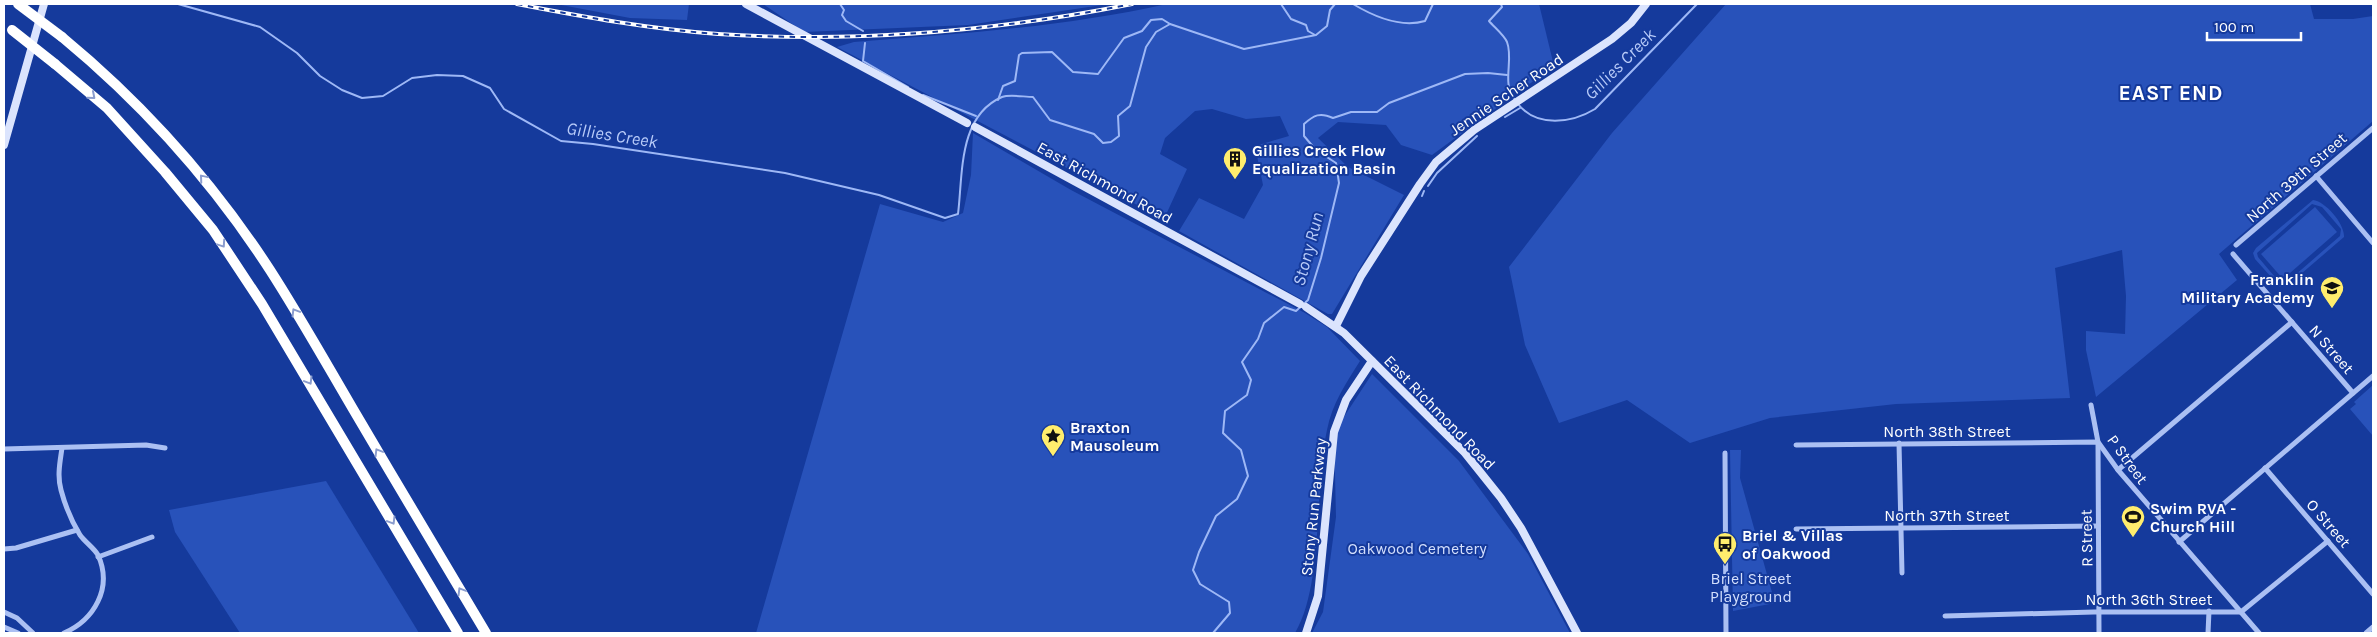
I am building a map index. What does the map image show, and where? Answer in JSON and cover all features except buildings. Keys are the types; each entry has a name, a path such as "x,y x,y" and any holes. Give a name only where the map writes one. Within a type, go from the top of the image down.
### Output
{"highway":[{"path":"18,4 62,37 129,96 165,133 236,222 288,300 486,633"},
{"path":"8,27 107,108 165,172 213,230 262,304 458,633"}],"street":[{"path":"4,145 44,4"},
{"path":"746,4 967,123"},
{"name":"Jennie Scher Road","path":"1336,326 1361,276 1427,172 1459,141 1612,39 1631,23 1646,4"},
{"name":"East Richmond Road","path":"975,128 1303,306 1336,326 1465,453 1501,498 1538,558 1577,633"},
{"name":"North 39th Street","path":"2236,245 2373,128"},
{"path":"2316,176 2373,243"},
{"name":"N Street","path":"2233,254 2353,393"},
{"path":"2118,470 2292,322"},
{"name":"Stony Run Parkway","path":"1306,633 1318,596 1334,432 1346,400 1372,361"},
{"path":"2179,542 2373,376"},
{"name":"P Street","path":"2090,406 2098,442 2118,470 2259,633"},
{"name":"North 38th Street","path":"1796,445 2098,442"},
{"name":"R Street","path":"2098,442 2101,612 2099,633"},
{"path":"1899,443 1902,573"},
{"path":"4,449 146,445 165,448"},
{"path":"62,448 59,475 60,488 77,530 98,557 103,578 100,599 89,617 64,633"},
{"path":"1725,454 1726,633"},
{"name":"O Street","path":"2265,468 2373,594"},
{"name":"North 37th Street","path":"1796,529 2098,526"},
{"path":"4,549 77,530"},
{"path":"98,557 152,537"},
{"path":"2241,612 2328,541"},
{"path":"2208,633 2209,611"},
{"path":"4,612 17,618 33,633"},
{"name":"North 36th Street","path":"1945,616 2101,612 2241,612"},
{"path":"4,627 18,633"},
{"path":"2366,633 2373,627"}],"green space":[{"path":"556,4 689,4 687,20 630,18"},
{"path":"763,4 1109,4 968,25 804,32"},
{"path":"1167,4 1539,4 1554,66 1432,155 1401,145 1386,125 1338,122 1318,138 1348,167 1404,195 1332,314 1328,314 1179,231 1199,198 1244,219 1263,185 1255,146 1289,136 1280,116 1246,119 1212,109 1195,111 1165,138 1160,154 1187,169 1164,219 837,47 854,42 972,33 1089,19"},
{"path":"1726,4 2310,4 2314,19 2353,19 2373,16 2373,121 2219,254 2237,280 2096,397 2086,350 2086,331 2125,334 2126,296 2122,250 2055,268 2070,398 1896,404 1770,418 1690,443 1627,400 1559,423 1525,345 1509,267 1612,133"},
{"path":"973,133 1071,190 1305,313 1327,327 1360,361 1336,403 1329,420 1323,453 1317,535 1310,589 1304,613 1295,633 756,633 880,204 943,222 963,213 971,175"},
{"path":"2313,200 2323,204 2333,214 2341,226 2344,237 2287,286 2280,287 2255,259 2253,253 2256,248","holes":["2312,204 2322,207 2341,229 2340,236 2286,283 2280,283 2258,257 2257,253"]},
{"path":"2315,207 2337,232 2283,279 2261,254"},
{"name":"Oakwood Cemetery","path":"1372,374 1459,461 1528,554 1570,633 1312,633 1323,612 1336,517 1334,432"},
{"path":"2373,385 2373,436 2350,409 2356,404 2354,402"},
{"name":"Briel Street Playground","path":"1730,450 1741,450 1740,478 1775,603 1733,611"},
{"path":"326,481 419,633 240,633 175,532 169,510"}],"waterway":[{"name":"Gillies Creek","path":"178,4 260,27 297,53 320,76 342,90 362,98 383,96 412,78 437,75 463,76 490,88 504,109 561,141 593,144 785,173 879,195 945,218 958,214 965,148 970,132 977,118 988,106 1002,97 1033,97 1050,120 1094,134 1103,143 1111,142 1119,136 1118,116 1130,106 1146,47 1156,32 1170,24 1244,49 1316,35 1327,26 1330,10 1335,4"},
{"path":"840,4 844,10 842,15 846,21 863,31"},
{"path":"1281,4 1291,19 1306,25 1308,31 1315,35"},
{"name":"Gillies Creek","path":"1353,4 1369,13 1388,20 1406,23 1425,21 1433,4"},
{"name":"Gillies Creek","path":"1501,4 1502,7 1489,21 1507,42 1509,49 1508,79 1511,93 1515,100"},
{"name":"Gillies Creek","path":"1518,104 1535,117 1555,121 1576,118 1595,109 1697,4"},
{"name":"Gillies Creek","path":"998,100 1003,86 1015,81 1019,55 1022,53 1052,52 1073,72 1098,74 1124,38 1142,31 1151,20 1162,19 1170,24"},
{"path":"865,43 863,61 908,87"},
{"name":"Stony Run","path":"1213,633 1230,613 1229,602 1200,584 1193,570 1199,552 1216,516 1237,499 1248,476 1241,450 1223,433 1225,411 1247,395 1251,380 1242,362 1258,339 1264,323 1284,307 1296,311 1308,300 1321,258 1339,183 1336,163 1316,150 1304,136 1304,124 1317,115 1333,118 1351,112 1377,112 1389,103 1465,74 1488,73 1507,75"},
{"path":"923,95 976,116"},
{"path":"1505,117 1520,108"},
{"path":"1428,186 1437,173 1477,136"},
{"path":"1422,196 1424,191"}],"railway":[{"path":"517,4 617,22 693,32 822,37 874,36 978,28 1132,4"}],"place":[{"name":"Gillies Creek Flow Equalization Basin","path":"1235,180"},
{"name":"Franklin Military Academy","path":"2332,309"},
{"name":"Braxton Mausoleum","path":"1053,457"},
{"name":"Swim RVA - Church Hill","path":"2133,538"},
{"name":"Briel & Villas of Oakwood","path":"1725,565"}],"district":[{"name":"EAST END","path":"2171,93"}]}
